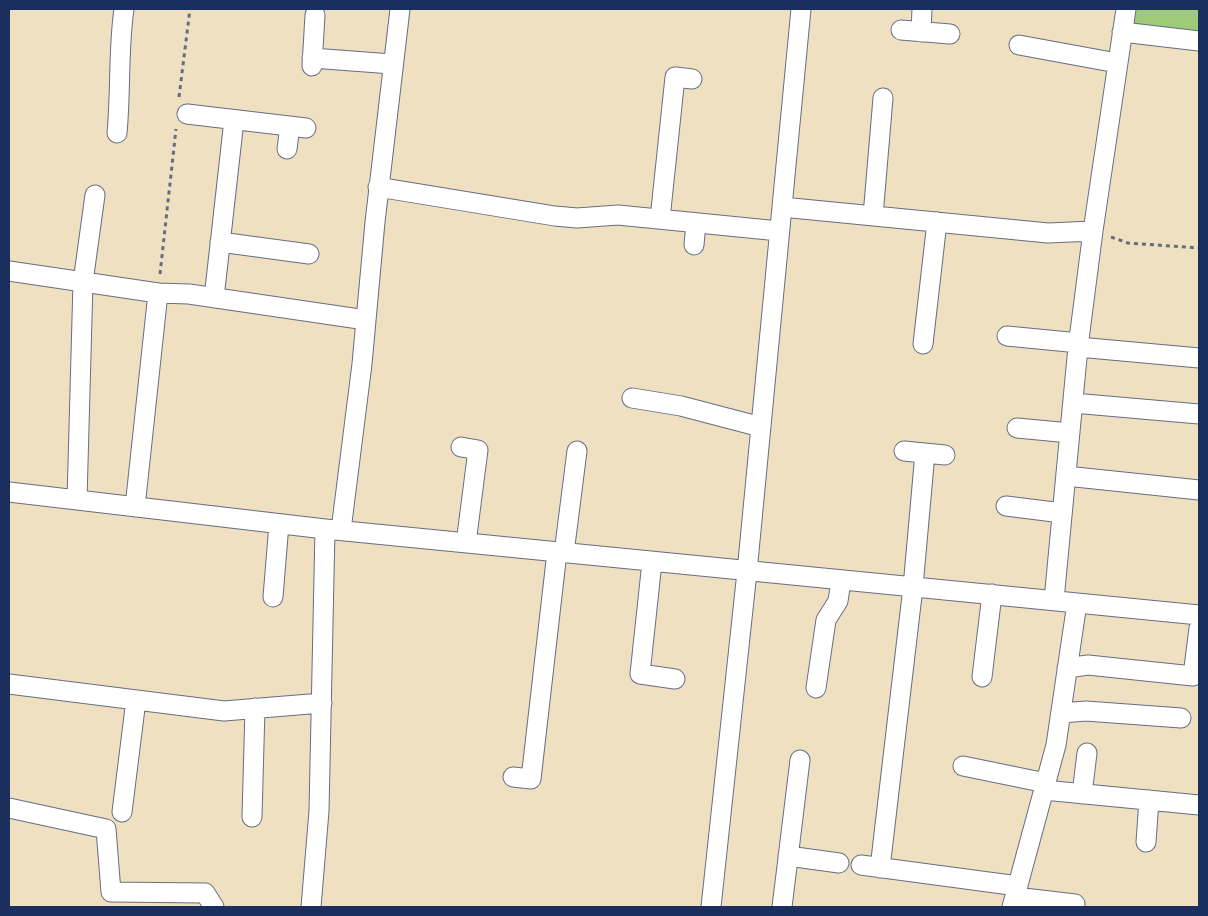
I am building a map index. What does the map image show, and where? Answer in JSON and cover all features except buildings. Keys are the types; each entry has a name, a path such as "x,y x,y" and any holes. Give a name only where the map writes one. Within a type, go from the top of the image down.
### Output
{"street":[{"path":"117,133 120,95 120,52 124,9"},
{"path":"311,907 319,811 322,703 333,530 366,320 378,187 400,9"},
{"path":"711,907 747,572 801,9"},
{"path":"921,32 922,9"},
{"path":"1054,600 1078,345 1126,9"},
{"path":"315,15 312,62 392,64"},
{"path":"901,30 950,34"},
{"path":"1122,32 1199,41"},
{"path":"1020,45 1118,63"},
{"path":"660,219 675,77 692,79"},
{"path":"873,216 883,98"},
{"path":"181,114 298,127 287,149"},
{"path":"214,298 234,120"},
{"path":"378,187 555,216 577,218 618,215 779,230"},
{"path":"77,500 81,440 79,367 83,282 94,195"},
{"path":"782,207 1048,233 1093,231"},
{"path":"694,245 696,222"},
{"path":"923,344 937,222"},
{"path":"220,242 309,254"},
{"path":"9,271 158,293 189,294 366,320"},
{"path":"135,508 158,293"},
{"path":"1007,336 1199,358"},
{"path":"632,398 681,406 761,427"},
{"path":"1073,403 1199,414"},
{"path":"1017,428 1070,433"},
{"path":"461,448 478,450 466,543"},
{"path":"513,777 531,779 552,678 561,553 577,451"},
{"path":"904,451 945,455"},
{"path":"880,868 913,587 925,453"},
{"path":"1066,476 1199,490"},
{"path":"9,492 333,530 1199,615"},
{"path":"1006,506 1062,513"},
{"path":"273,597 279,524"},
{"path":"652,562 640,674 675,678"},
{"path":"816,688 826,620 838,601 841,580"},
{"path":"982,677 992,594"},
{"path":"1015,897 1056,745 1077,604"},
{"path":"1067,668 1088,665 1192,676 1199,628"},
{"path":"9,684 224,711 322,703"},
{"path":"122,812 136,700"},
{"path":"252,817 255,708"},
{"path":"1061,713 1086,711 1181,718"},
{"path":"1082,794 1087,754"},
{"path":"782,907 800,760"},
{"path":"962,766 1082,794 1199,804"},
{"path":"1146,842 1149,800"},
{"path":"9,808 106,829 111,892 205,893 214,907"},
{"path":"788,856 839,864"},
{"path":"861,865 1015,897 1075,904"}],"path":[{"path":"158,293 181,114 190,9"},
{"path":"1093,231 1128,243 1199,248"}],"green space":[{"path":"1131,9 1199,9 1199,32 1129,23"}]}
